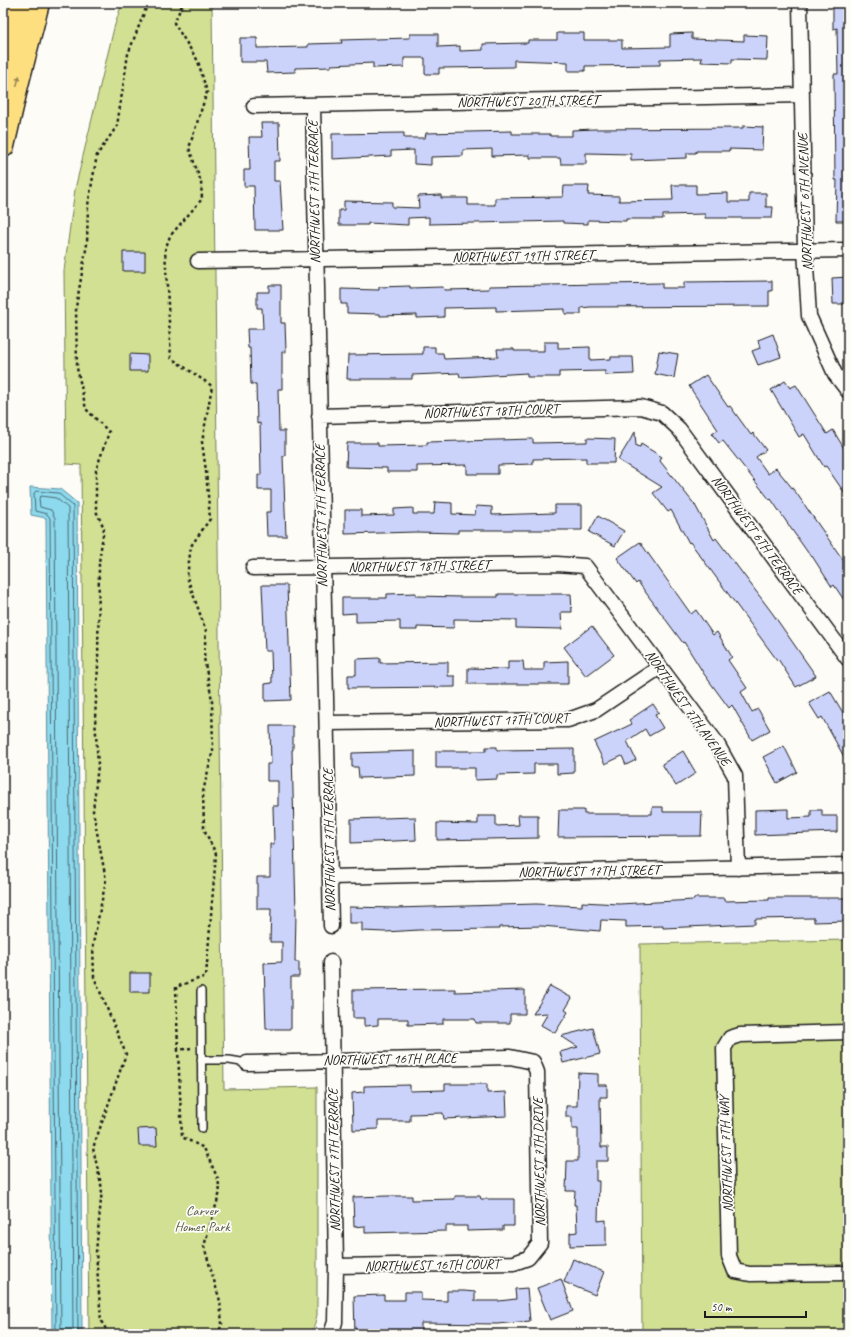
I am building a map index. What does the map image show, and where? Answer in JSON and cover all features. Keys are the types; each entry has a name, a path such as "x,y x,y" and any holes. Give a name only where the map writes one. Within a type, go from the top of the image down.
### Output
{"highway":[{"path":"3,73 17,3"},
{"path":"3,146 38,3"}],"street":[{"name":"NORTHWEST 6TH AVENUE","path":"800,3 805,250 809,316 835,374 848,391"},
{"name":"NORTHWEST 20TH STREET","path":"254,106 802,95"},
{"name":"NORTHWEST 7TH TERRACE","path":"313,106 331,926"},
{"name":"NORTHWEST 19TH STREET","path":"198,261 848,250"},
{"name":"NORTHWEST 18TH COURT","path":"319,416 641,407 662,413"},
{"name":"NORTHWEST 6TH TERRACE","path":"662,413 679,429 848,659"},
{"name":"NORTHWEST 18TH STREET","path":"253,568 557,564 585,566"},
{"name":"NORTHWEST 7TH AVENUE","path":"585,566 716,742 735,776 738,868"},
{"name":"NORTHWEST 17TH COURT","path":"327,723 568,720 596,710 660,667"},
{"name":"NORTHWEST 17TH STREET","path":"330,877 848,865"},
{"name":"NORTHWEST 7TH TERRACE","path":"331,962 336,1266 335,1322 331,1334"},
{"name":"NORTHWEST 7TH WAY","path":"848,1032 740,1035 730,1038 724,1048 729,1256 735,1271 750,1274 848,1273"},
{"name":"NORTHWEST 16TH PLACE","path":"246,1063 510,1057 533,1062"},
{"name":"NORTHWEST 7TH DRIVE","path":"528,1258 540,1243 537,1072 533,1062"},
{"name":"NORTHWEST 16TH COURT","path":"336,1266 514,1263 528,1258"}],"lane":[{"path":"201,991 202,1128"},
{"path":"201,1060 229,1060 246,1063"}],"path":[{"path":"109,1334 101,1321 96,1252 102,1189 93,1148 126,1054 94,976 93,944 106,880 93,811 98,765 94,718 98,666 99,562 104,528 96,511 96,470 110,432 86,409 76,368 76,308 87,244 88,205 96,155 117,126 128,54 148,3"},
{"path":"183,3 174,23 198,61 207,92 189,148 201,182 202,199 170,236 164,250 171,358 212,386 202,442 210,519 191,546 187,578 206,631 204,658 212,700 213,750 203,792 204,829 216,854 206,976 176,987 182,1136 204,1148 218,1179 220,1192 204,1246 220,1302 222,1324 218,1334"},
{"path":"178,1050 191,1048"},
{"path":"130,1334 147,1334"}],"green space":[{"name":"Carver Homes Park","path":"122,3 212,3 224,1089 317,1087 317,1315 312,1334 89,1334 81,465 66,464 64,271 75,189 114,28"},
{"path":"848,940 848,1334 642,1334 640,944"}],"water":[{"path":"30,487 60,489 77,503 82,1334 52,1334 46,518 31,515"}],"building":[{"path":"833,3 848,3 848,221 836,221 837,180 835,180 834,74 838,74 837,28 833,29"},
{"path":"557,33 584,33 584,40 622,40 622,48 670,47 670,34 692,33 692,39 744,41 744,35 768,36 767,60 732,59 732,63 701,62 702,58 660,59 660,65 585,66 585,71 568,71 568,62 514,60 514,67 439,68 439,74 425,74 425,58 404,58 404,67 373,68 373,63 331,65 331,67 295,68 295,72 267,73 266,62 240,62 240,38 257,38 257,48 308,47 308,44 342,43 341,40 410,38 410,34 438,34 438,47 460,46 460,51 483,50 483,44 528,43 528,40 557,40"},
{"path":"261,123 279,123 280,161 274,161 274,181 280,181 283,230 255,230 254,186 244,186 244,170 250,170 249,137 262,137"},
{"path":"743,126 763,127 762,150 729,149 729,151 696,151 696,153 687,153 687,158 631,160 631,154 586,153 586,164 561,164 560,158 530,158 530,155 492,156 492,149 463,150 463,156 431,157 431,165 414,164 414,150 391,151 391,156 332,159 332,134 404,133 404,138 425,138 426,133 512,131 512,134 550,134 550,136 572,136 572,130 743,128"},
{"path":"672,185 696,185 696,194 728,193 728,202 749,202 749,193 766,193 766,207 773,207 772,218 705,218 705,214 663,215 663,219 626,219 626,221 588,220 588,224 563,223 563,221 429,224 429,217 408,218 408,225 368,223 368,225 339,225 339,210 344,210 344,201 392,202 392,207 419,208 418,196 441,195 441,198 468,198 468,205 495,205 495,198 563,197 564,186 589,186 588,195 619,196 619,201 673,200"},
{"path":"123,252 145,252 145,271 123,271"},
{"path":"848,277 848,304 833,304 832,278"},
{"path":"772,281 772,291 769,291 769,306 590,307 581,308 581,314 565,314 565,309 496,311 496,307 444,308 444,317 417,318 417,315 380,316 380,314 347,313 347,304 341,304 341,289 379,290 379,287 410,286 410,288 443,287 444,290 489,289 489,286 662,283 662,288 684,288 684,282"},
{"path":"269,285 281,285 281,323 285,323 286,352 282,352 282,389 278,389 279,431 285,431 285,456 283,456 286,536 267,536 266,512 271,512 271,490 258,490 258,475 261,475 260,423 257,424 256,384 251,384 250,348 248,348 247,329 263,329 262,308 257,308 257,292 269,292"},
{"path":"773,334 781,357 758,365 752,351 760,348 758,340"},
{"path":"544,342 558,342 558,348 590,347 590,360 611,359 611,357 633,357 634,374 605,375 605,371 559,372 559,377 527,377 527,373 460,377 459,373 412,375 412,379 347,379 348,355 423,354 423,347 435,347 435,353 443,353 444,359 498,357 497,349 514,349 514,351 544,351"},
{"path":"659,351 678,354 674,378 655,374"},
{"path":"130,354 148,355 148,371 130,371"},
{"path":"706,375 728,407 730,406 751,435 753,433 766,450 756,457 768,474 776,468 797,494 848,567 848,606 834,585 832,587 812,556 811,557 771,499 770,500 723,441 719,443 712,434 718,430 689,386"},
{"path":"785,381 790,388 796,385 827,434 833,430 848,455 848,498 826,466 824,467 804,434 799,437 771,390"},
{"path":"635,432 636,446 640,447 641,444 662,457 660,461 695,505 714,540 716,538 773,614 816,676 796,687 778,659 777,660 690,542 689,543 671,510 668,512 653,493 662,487 618,460"},
{"path":"587,438 615,439 614,463 586,463 586,458 533,459 533,464 498,465 498,474 467,474 467,465 417,466 417,472 387,472 387,468 346,467 347,443 378,443 378,446 427,445 427,442 533,439 533,443 587,442"},
{"path":"435,502 452,503 452,514 475,515 476,506 492,507 492,515 555,513 555,505 582,505 582,530 458,530 458,533 416,532 345,534 345,510 361,510 361,516 394,515 394,509 413,508 413,514 434,514"},
{"path":"598,516 624,531 615,546 589,532"},
{"path":"640,542 691,614 696,610 713,635 717,632 732,657 728,660 747,688 741,692 752,712 758,709 770,730 752,740 732,705 729,708 704,674 684,642 683,643 638,582 636,584 617,558"},
{"path":"262,585 287,585 291,700 265,701 265,684 272,683 271,651 265,651"},
{"path":"416,593 416,596 461,597 498,597 498,594 571,594 572,612 561,612 562,629 516,628 516,620 454,619 454,628 417,627 417,630 400,630 400,621 356,622 356,613 342,614 342,598 387,598 387,594"},
{"path":"592,626 614,655 586,676 564,647"},
{"path":"380,658 380,663 448,662 448,676 455,676 455,687 348,688 348,675 356,675 356,659"},
{"path":"508,661 523,661 524,670 544,670 544,662 568,661 568,684 468,684 468,668 508,669"},
{"path":"830,691 848,721 848,764 822,717 819,719 809,703"},
{"path":"653,704 659,713 655,715 663,728 649,736 645,729 627,741 636,760 626,765 622,756 605,764 594,742 632,724 629,720"},
{"path":"270,726 293,726 292,750 296,913 295,962 299,962 299,977 291,977 291,1029 266,1029 264,963 282,962 282,942 270,942 271,909 257,909 257,877 270,877 270,844 274,844 273,806 278,806 278,781 267,781 267,764 271,764"},
{"path":"784,746 797,772 777,783 763,757"},
{"path":"486,747 497,747 497,750 574,749 574,773 557,774 557,764 534,764 534,774 497,775 497,779 475,780 475,768 436,768 436,751 486,751"},
{"path":"415,751 415,776 359,778 358,767 352,767 352,753"},
{"path":"683,751 696,773 676,786 662,764"},
{"path":"652,807 663,807 663,812 702,812 701,836 558,837 559,810 584,810 584,814 652,814"},
{"path":"788,809 788,818 811,817 811,810 822,810 822,816 837,816 837,832 755,835 755,810"},
{"path":"518,815 538,815 538,838 437,840 437,823 478,824 478,816 496,816 496,826 519,825"},
{"path":"415,817 416,840 351,843 351,819"},
{"path":"694,898 724,898 724,901 769,900 769,898 848,898 848,921 814,922 814,918 755,919 755,924 663,928 663,926 626,927 626,921 601,920 600,931 542,926 499,927 499,929 385,932 362,931 362,923 349,923 349,907 395,908 536,904 582,906 582,902 619,904 694,900"},
{"path":"130,973 150,973 150,992 130,992"},
{"path":"550,986 572,998 565,1010 568,1012 555,1033 541,1025 548,1013 533,1014"},
{"path":"455,989 455,992 525,990 525,1014 510,1014 510,1023 476,1023 475,1019 443,1019 443,1024 408,1025 408,1019 378,1019 378,1025 364,1026 364,1018 353,1018 353,990"},
{"path":"593,1028 600,1054 563,1063 560,1052 578,1047 561,1036"},
{"path":"578,1073 598,1074 598,1085 607,1085 607,1097 600,1097 601,1147 608,1147 608,1161 596,1161 596,1181 599,1181 598,1221 606,1220 606,1245 570,1246 570,1233 577,1232 576,1205 574,1205 575,1191 566,1191 567,1161 578,1161 578,1129 572,1129 572,1117 566,1117 566,1106 577,1106"},
{"path":"445,1084 487,1084 487,1093 506,1092 507,1116 444,1119 443,1113 410,1114 410,1121 378,1121 378,1129 353,1130 352,1093 364,1092 364,1086 410,1085 410,1091 445,1090"},
{"path":"156,1128 157,1146 139,1146 138,1129"},
{"path":"412,1196 412,1200 455,1199 455,1196 480,1196 481,1199 514,1199 514,1226 503,1226 503,1230 467,1231 467,1226 446,1226 446,1231 365,1233 365,1226 354,1227 353,1197"},
{"path":"573,1259 604,1272 595,1295 564,1282"},
{"path":"561,1279 573,1311 550,1320 537,1288"},
{"path":"527,1288 530,1321 497,1324 421,1323 421,1331 379,1331 379,1333 355,1334 354,1296 384,1295 384,1300 405,1300 405,1292 421,1292 421,1300 447,1301 447,1291 464,1291 475,1292 475,1301 499,1301 516,1299 515,1289"}]}
